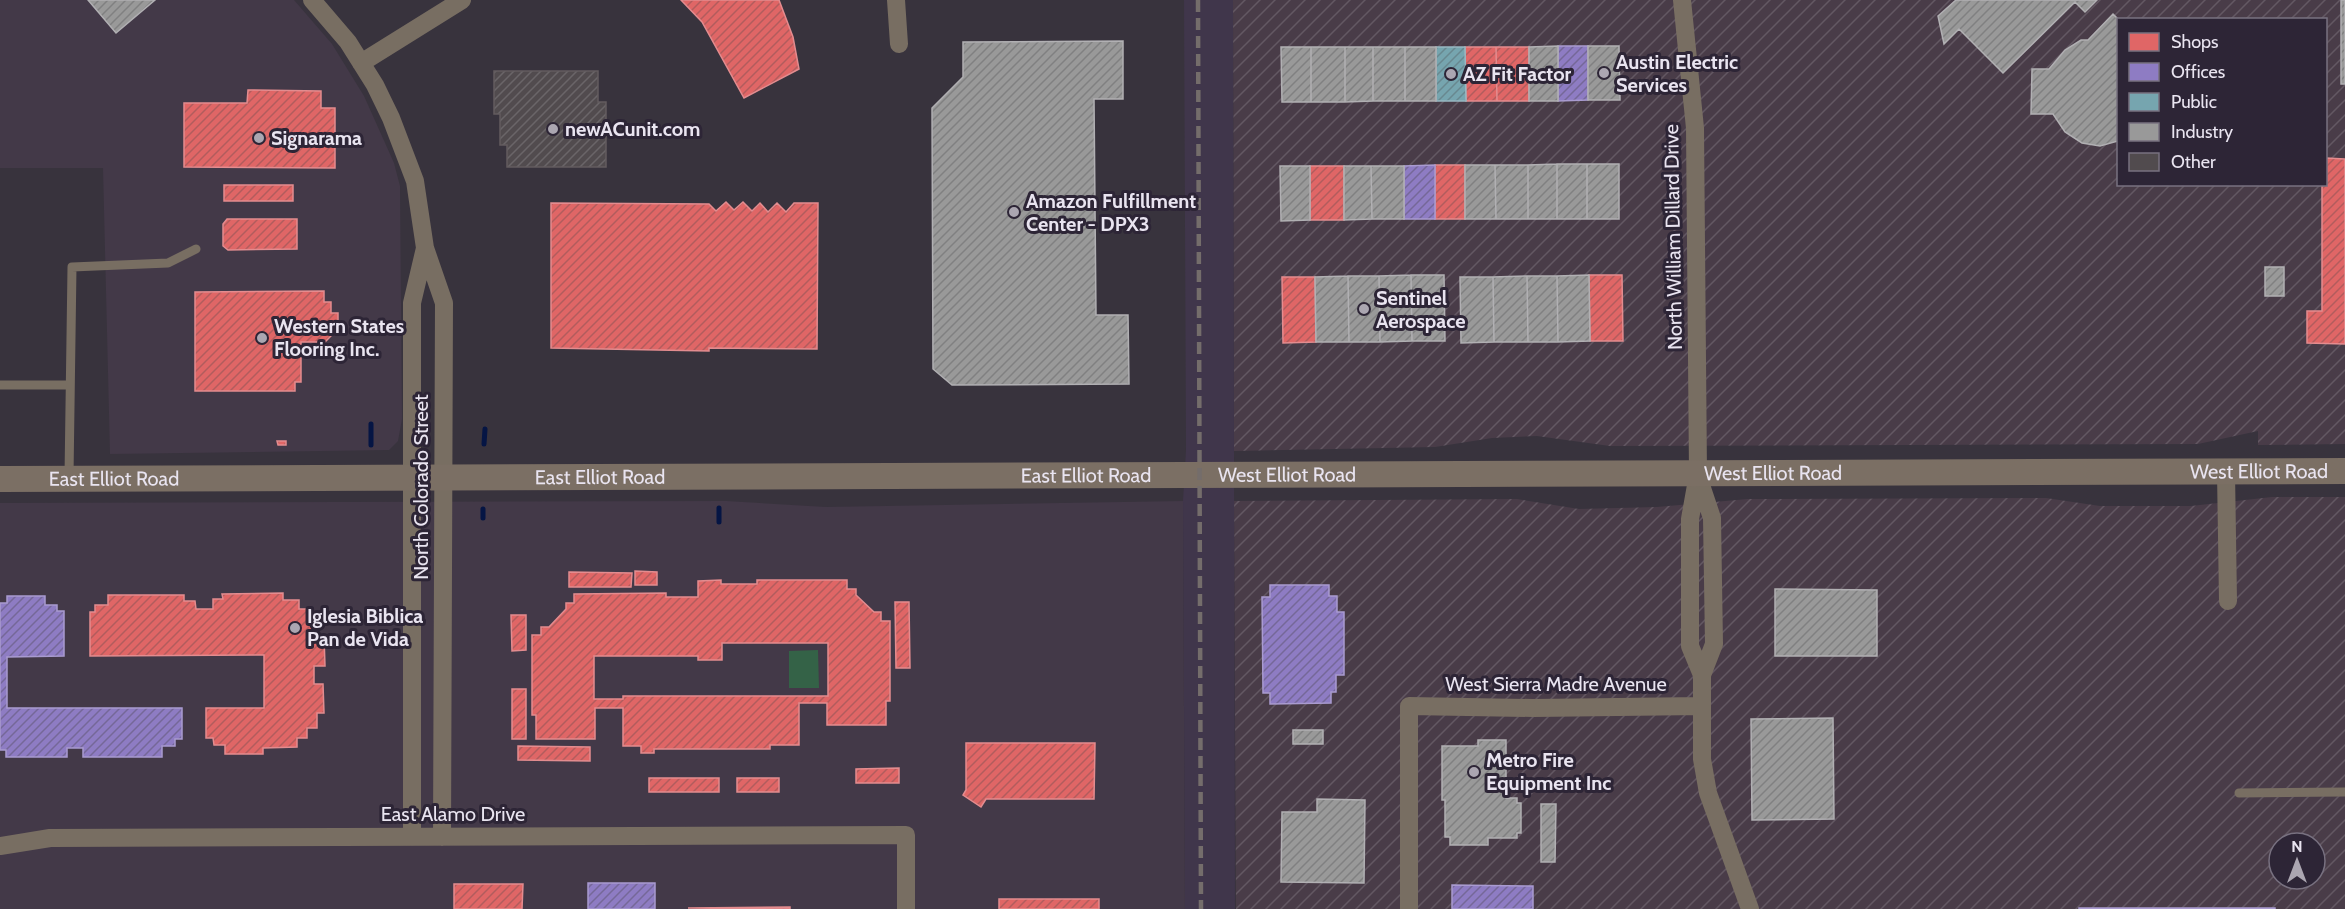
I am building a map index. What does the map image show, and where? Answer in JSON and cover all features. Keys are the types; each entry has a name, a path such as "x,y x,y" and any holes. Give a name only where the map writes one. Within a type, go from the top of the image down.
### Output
{"main road":[{"name":"West Elliot Road","path":"1200,475 2345,471"},
{"name":"East Elliot Road","path":"0,479 1200,475"}],"street":[{"name":"North Colorado Street","path":"312,0 348,42 392,118 415,181 425,248 444,303 442,837"},
{"path":"362,63 462,0"},
{"path":"896,0 899,44"},
{"name":"North William Dillard Drive","path":"1682,0 1695,128 1698,474 1712,518 1714,644 1702,675 1702,706"},
{"name":"North Colorado Street","path":"412,837 412,303 425,248"},
{"path":"2226,472 2228,601"},
{"name":"West Sierra Madre Avenue","path":"1409,909 1409,706 1533,708 1702,706"},
{"path":"1702,706 1702,759 1708,793 1750,909"},
{"name":"East Alamo Drive","path":"0,846 50,838 906,835 906,909"}],"lane":[{"path":"69,479 72,267 168,263 196,249"},
{"path":"0,385 70,385"},
{"path":"2240,793 2345,792"}],"shaded area":[{"path":"0,0 294,0 332,44 364,96 394,163 400,186 402,419 398,441 389,450 110,454 103,168 0,168"},
{"path":"1184,0 1233,0 1235,909 1185,909"},
{"path":"1233,0 2345,0 2345,444 2258,445 2258,431 2198,444 1610,446 1537,436 1492,438 1435,447 1234,451"},
{"path":"2272,497 2345,497 2345,909 1236,909 1234,501 1517,499 1579,509 1657,507 1748,499 2046,498 2100,506 2191,506"},
{"path":"726,501 826,507 1183,501 1185,909 0,909 0,503"}],"green space":[{"path":"818,650 819,688 789,688 789,651"}],"building: Shops":[{"path":"681,0 779,0 793,37 799,69 744,98 702,22"},
{"path":"1465,47 1496,47 1497,101 1466,101"},
{"path":"1496,47 1529,47 1529,101 1497,101"},
{"name":"Signarama","path":"248,90 321,91 321,108 335,108 335,168 184,167 184,103 247,103"},
{"path":"2327,158 2345,159 2345,344 2307,343 2307,311 2322,311 2322,186 2327,186"},
{"path":"1435,165 1465,165 1465,219 1435,219"},
{"path":"1310,166 1344,166 1344,220 1310,220"},
{"path":"224,185 293,185 293,201 224,201"},
{"path":"726,202 734,210 743,202 752,211 760,203 768,212 777,203 786,212 794,203 818,203 817,349 709,348 709,351 551,348 551,203 709,204 716,211"},
{"path":"227,219 297,219 297,249 228,250 223,246 223,224"},
{"path":"1589,275 1622,275 1623,341 1590,341"},
{"path":"1282,277 1315,277 1316,342 1283,343"},
{"name":"Western States Flooring Inc.","path":"324,291 324,302 331,302 331,313 338,313 338,323 334,323 332,335 325,342 301,342 301,382 295,382 295,391 195,391 195,292"},
{"path":"277,441 286,441 286,445 278,445"},
{"path":"635,571 657,572 657,585 635,585"},
{"path":"569,572 632,573 631,587 569,587"},
{"path":"721,580 721,584 757,584 757,580 847,580 847,589 856,589 856,595 874,612 881,612 881,621 890,621 890,701 886,701 886,725 827,725 827,703 799,703 799,745 770,745 770,749 654,749 654,753 641,753 641,746 623,746 623,708 595,708 595,739 536,739 536,715 532,715 532,635 541,635 541,627 549,627 566,609 566,603 574,603 574,594 666,593 666,597 698,597 698,581","holes":["722,643 828,643 828,696 623,696 623,699 594,699 594,656 698,656 698,660 722,660"]},
{"path":"283,593 283,600 299,600 299,609 308,609 308,620 317,620 317,636 324,636 325,666 314,666 314,684 323,684 324,713 317,713 317,728 307,728 307,738 297,738 297,747 263,748 263,754 225,754 225,745 214,745 213,738 206,738 206,708 264,708 264,655 90,656 90,612 95,612 95,605 108,605 108,595 184,595 184,601 195,601 196,609 213,609 213,599 223,599 222,594"},
{"path":"895,602 909,602 910,668 896,668"},
{"path":"511,615 526,615 526,650 512,651"},
{"path":"512,689 526,689 526,739 512,739"},
{"path":"966,743 1095,743 1094,799 986,799 981,807 963,795 966,790"},
{"path":"518,746 590,747 590,761 518,760"},
{"path":"899,768 899,783 856,783 856,769"},
{"path":"649,778 719,778 719,792 649,792"},
{"path":"737,778 779,778 779,792 737,792"},
{"path":"454,884 523,884 522,909 454,909"},
{"path":"999,899 1099,899 1099,909 999,909"},
{"path":"790,907 790,909 688,908"}],"building: Offices":[{"path":"1558,46 1588,46 1588,100 1558,101"},
{"path":"1435,165 1435,219 1404,219 1404,166"},
{"path":"1270,585 1329,585 1329,596 1337,596 1337,612 1344,612 1344,675 1336,675 1336,692 1331,692 1331,703 1270,704 1270,693 1263,693 1262,597 1270,597"},
{"path":"7,596 45,596 45,605 57,605 57,611 64,611 64,656 7,657 7,708 182,708 182,739 175,739 175,746 162,746 162,757 83,757 83,748 67,748 67,757 6,757 6,750 0,750 0,603 7,603"},
{"path":"588,883 655,883 655,909 588,909"},
{"path":"1452,885 1533,886 1533,909 1452,909"},
{"path":"2275,908 2275,909 2079,909"}],"building: Public":[{"name":"AZ Fit Factor","path":"1436,47 1465,47 1466,101 1436,101"}],"building: Industry":[{"path":"88,0 155,0 116,33"},
{"path":"1956,0 2097,0 2085,12 2075,2 2003,73 1959,29 1944,44 1938,16"},
{"path":"2341,0 2345,0 2345,84 2341,84"},
{"path":"2113,14 2117,18 2117,141 2100,146 2082,143 2065,132 2053,114 2031,114 2032,69 2049,69 2065,50 2081,40 2088,40"},
{"name":"Amazon Fulfillment Center - DPX3","path":"1123,41 1123,99 1094,99 1096,315 1128,315 1129,384 952,385 933,369 932,108 963,77 963,42"},
{"path":"1558,46 1558,101 1529,101 1529,47"},
{"name":"Austin Electric Services","path":"1588,46 1619,46 1620,100 1588,100"},
{"path":"1281,47 1311,47 1311,102 1282,102"},
{"path":"1311,47 1345,47 1345,102 1311,102"},
{"path":"1345,47 1373,47 1373,101 1345,102"},
{"path":"1373,47 1405,47 1405,101 1373,101"},
{"path":"1405,47 1436,47 1436,101 1405,101"},
{"path":"1557,164 1557,219 1528,219 1528,165"},
{"path":"1557,164 1587,164 1587,219 1557,219"},
{"path":"1587,164 1619,164 1619,219 1587,219"},
{"path":"1465,165 1495,165 1496,219 1465,219"},
{"path":"1495,165 1528,165 1528,219 1496,219"},
{"path":"1280,166 1310,166 1310,220 1281,221"},
{"path":"1344,166 1371,166 1372,219 1344,220"},
{"path":"1371,166 1404,166 1404,219 1372,219"},
{"path":"2265,267 2284,267 2284,296 2265,296"},
{"path":"1411,275 1412,341 1380,342 1379,276"},
{"path":"1411,275 1444,275 1445,341 1412,341"},
{"path":"1589,275 1590,341 1558,342 1557,276"},
{"path":"1348,276 1349,342 1316,342 1315,277"},
{"name":"Sentinel Aerospace","path":"1348,276 1379,276 1380,342 1349,342"},
{"path":"1527,276 1528,342 1494,342 1493,277"},
{"path":"1527,276 1557,276 1558,342 1528,342"},
{"path":"1460,277 1493,277 1494,342 1461,343"},
{"path":"1775,589 1877,590 1877,656 1775,656"},
{"path":"1833,718 1834,819 1752,820 1751,719"},
{"path":"1293,730 1323,730 1323,744 1293,744"},
{"name":"Metro Fire Equipment Inc","path":"1478,740 1506,740 1506,798 1517,798 1517,803 1521,803 1521,833 1517,833 1517,838 1488,838 1488,845 1450,845 1450,837 1445,837 1445,800 1442,800 1442,746 1478,746"},
{"path":"1317,799 1365,800 1364,883 1281,882 1282,812 1317,812"},
{"path":"1541,804 1556,804 1555,862 1541,862"}],"building: Other":[{"name":"newACunit.com","path":"494,71 598,71 598,102 606,102 606,167 507,167 507,145 500,145 500,114 494,114"}],"waterway":[{"path":"371,424 371,445"},
{"path":"484,444 485,429"},
{"path":"719,508 719,522"},
{"path":"483,509 483,518"}],"railway":[{"path":"1198,0 1201,909"}],"place":[{"name":"Austin Electric Services","path":"1604,73"},
{"name":"AZ Fit Factor","path":"1451,74"},
{"name":"newACunit.com","path":"553,129"},
{"name":"Signarama","path":"259,138"},
{"name":"Amazon Fulfillment Center - DPX3","path":"1014,212"},
{"name":"Sentinel Aerospace","path":"1364,309"},
{"name":"Western States Flooring Inc.","path":"262,338"},
{"name":"Iglesia Biblica Pan de Vida","path":"295,628"},
{"name":"Metro Fire Equipment Inc","path":"1474,772"}]}
